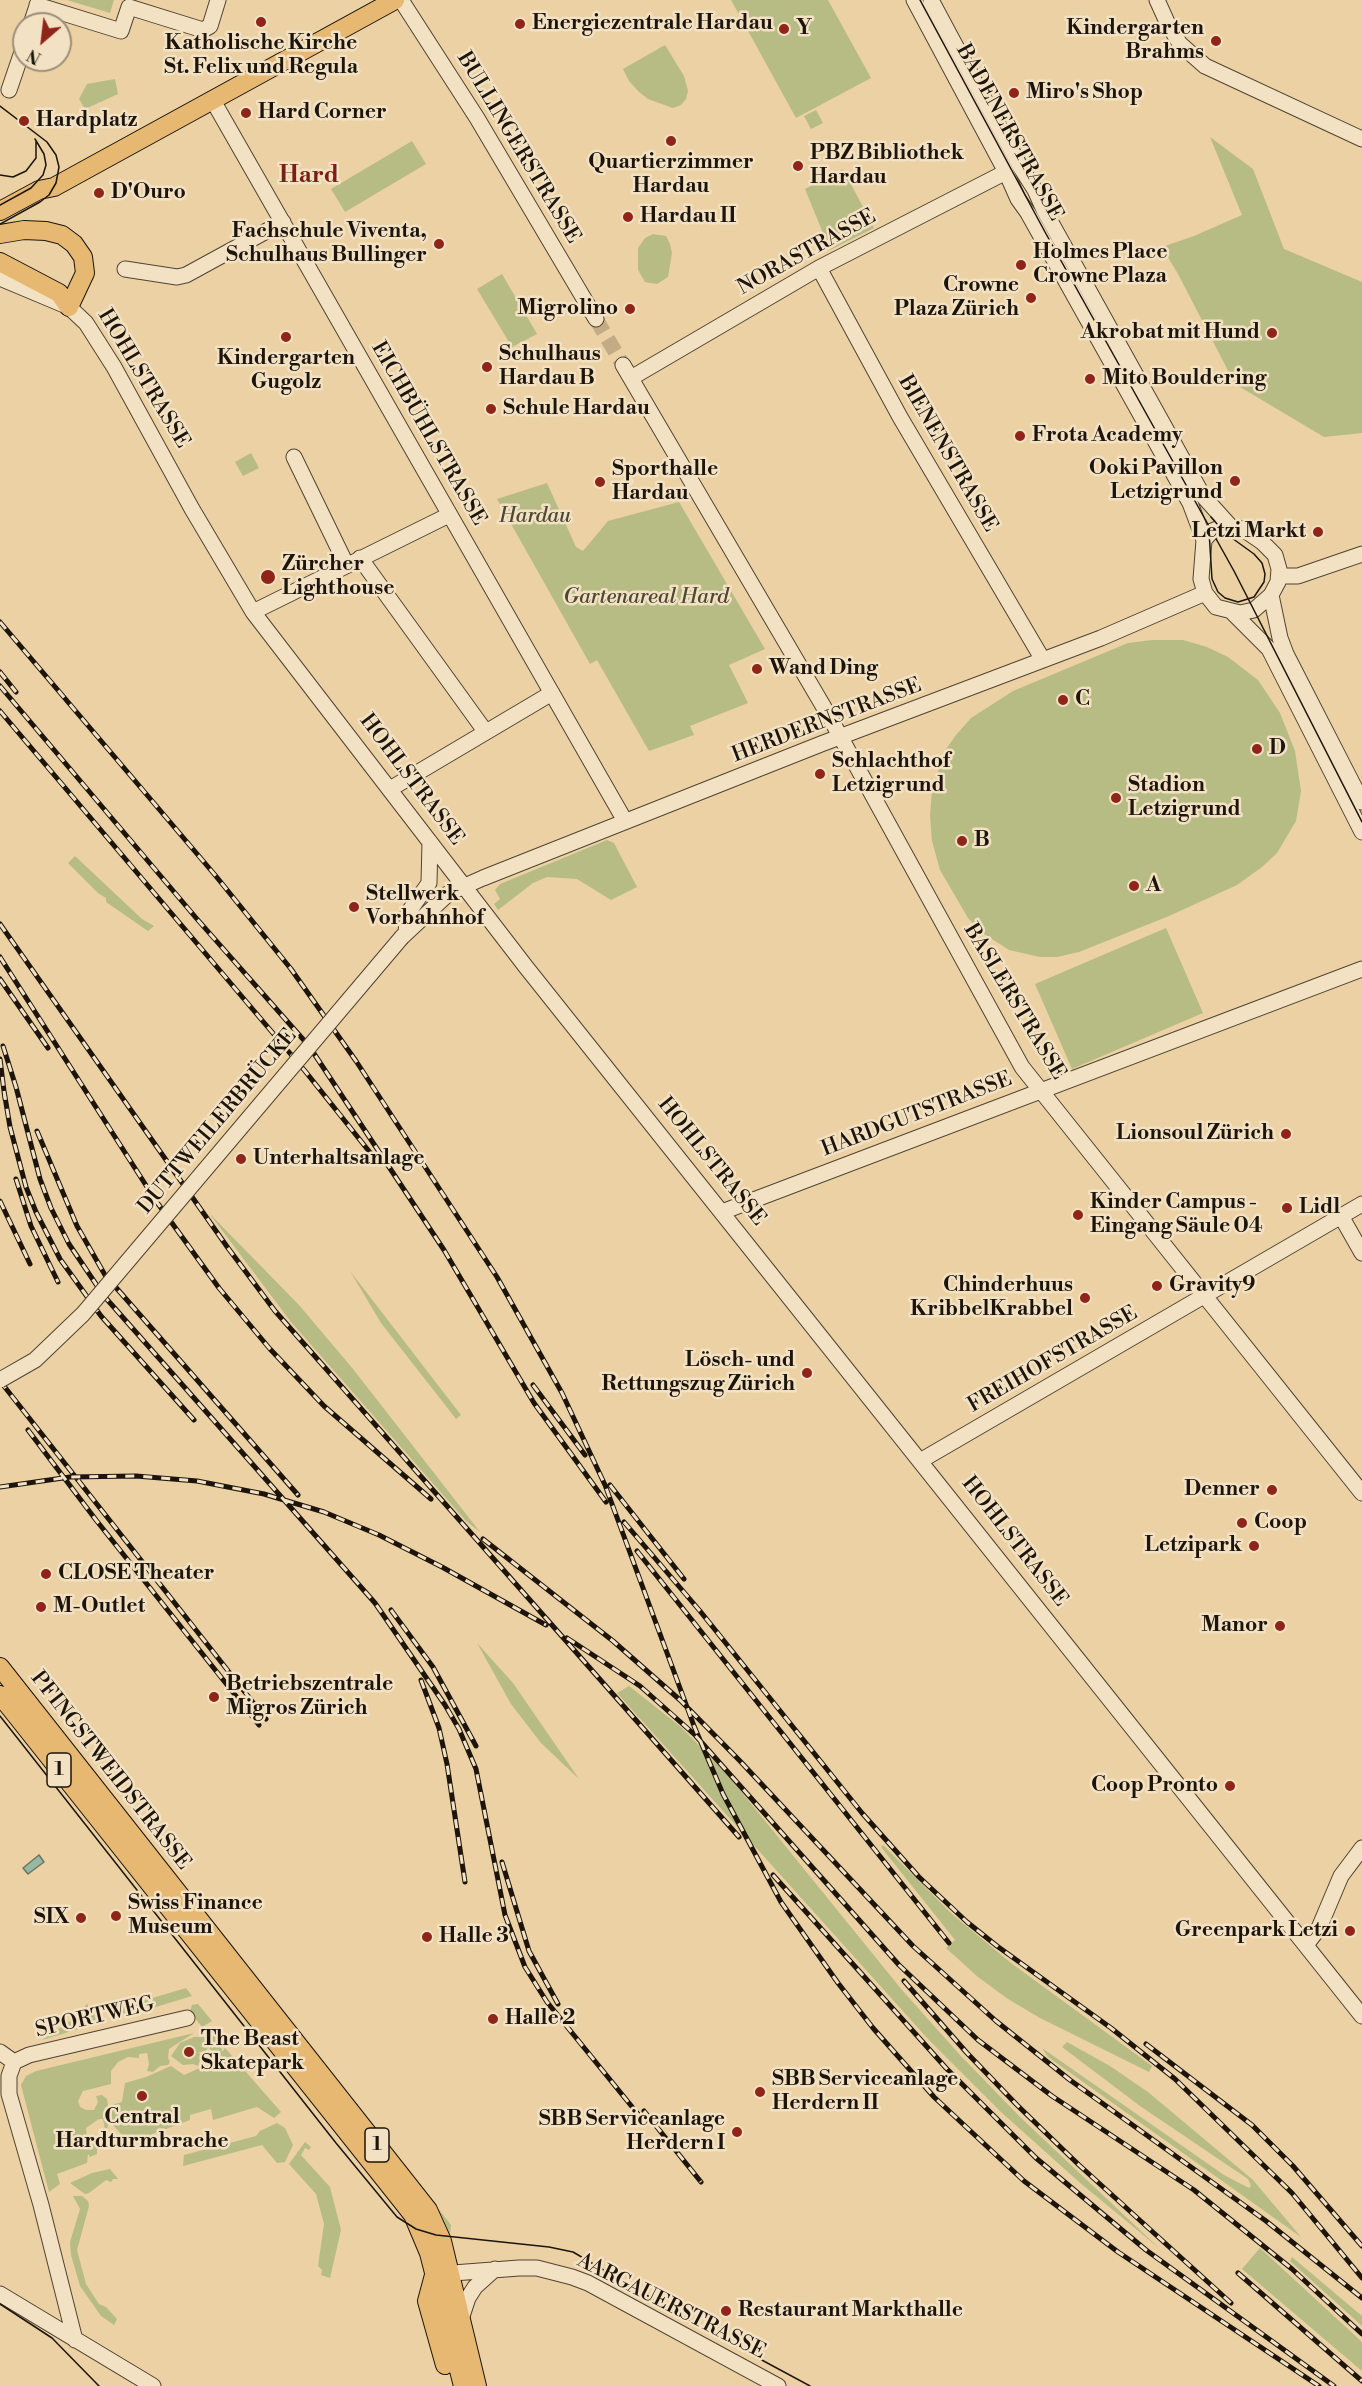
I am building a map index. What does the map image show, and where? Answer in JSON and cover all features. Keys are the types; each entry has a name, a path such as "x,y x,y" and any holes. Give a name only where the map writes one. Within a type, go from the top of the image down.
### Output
{"main road":[{"path":"0,211 47,190 395,0"},
{"path":"0,222 47,190"},
{"path":"0,234 31,230 51,232 66,237 78,248 85,262 86,273 69,307"},
{"name":"HOHLSTRASSE","path":"0,262 53,289 64,298 69,307"},
{"name":"PFINGSTWEIDSTRASSE","path":"0,1667 424,2204 439,2231 442,2274"},
{"name":"PFINGSTWEIDSTRASSE","path":"0,1695 410,2211 442,2274 461,2319 477,2386"},
{"path":"442,2274 427,2301 450,2386"},
{"name":"1","path":"442,2274 463,2386"}],"street":[{"path":"38,2 121,31 129,7 203,30 210,26 218,0"},
{"name":"BULLINGERSTRASSE","path":"401,0 462,94 596,319"},
{"name":"BADENERSTRASSE","path":"914,0 1006,172 1018,199 1029,213 1190,503 1204,540 1201,579 1205,593"},
{"name":"BADENERSTRASSE","path":"931,0 1044,210 1203,496 1230,526 1243,529 1270,549 1278,561 1279,576"},
{"path":"1157,0 1180,44 1205,66 1362,139"},
{"path":"9,90 15,72"},
{"name":"EICHBÜHLSTRASSE","path":"212,99 625,821"},
{"name":"NORASTRASSE","path":"840,737 627,371 819,268 1006,172"},
{"path":"125,269 177,277 186,276 282,222"},
{"name":"BIENENSTRASSE","path":"819,268 900,417 1043,660"},
{"name":"HOHLSTRASSE","path":"0,278 69,307 92,332 114,366 192,508 253,612 463,886 1362,2016"},
{"path":"294,457 353,561 484,731"},
{"path":"253,612 449,515"},
{"path":"1204,540 1212,531 1230,526"},
{"path":"1233,613 1254,610 1271,595 1279,576 1298,576 1362,554"},
{"path":"1205,593 1216,607 1233,613 1269,650 1362,832"},
{"name":"HERDERNSTRASSE","path":"463,886 840,737 1111,634 1205,593"},
{"path":"1271,595 1280,638 1286,654 1362,802"},
{"path":"390,789 484,731 552,693"},
{"name":"BASLERSTRASSE","path":"840,737 1023,1067 1362,1493"},
{"path":"404,934 408,913 429,883 430,842"},
{"name":"DUTTWEILERBRÜCKE","path":"0,1380 35,1360 77,1321 404,934 449,893 463,886"},
{"name":"HARDGUTSTRASSE","path":"722,1212 1362,969"},
{"name":"FREIHOFSTRASSE","path":"920,1461 1362,1204"},
{"path":"1341,1216 1362,1253"},
{"path":"1306,1944 1319,1928 1341,1876 1362,1848"},
{"name":"SPORTWEG","path":"14,2062 29,2055 187,2018"},
{"path":"0,2052 14,2062 9,2076 9,2094 75,2340"},
{"path":"461,2319 474,2287 496,2268"},
{"name":"AARGAUERSTRASSE","path":"442,2274 496,2268 537,2268 564,2274 588,2283 778,2386"},
{"path":"0,2294 153,2386"},
{"path":"42,2319 59,2311 65,2298"}],"green space":[{"path":"67,0 114,0 110,13"},
{"path":"731,0 828,0 871,78 796,118"},
{"path":"665,45 684,76 688,91 681,105 673,108 648,99 639,92 629,81 623,69"},
{"path":"115,79 118,94 85,109 79,99 87,84"},
{"path":"816,110 823,123 811,129 804,116"},
{"path":"1210,137 1253,169 1284,249 1362,282 1362,433 1324,437 1235,384 1162,247 1242,215"},
{"path":"412,141 426,164 345,212 331,189"},
{"path":"843,169 874,228 830,250 805,189"},
{"path":"653,234 666,236 672,253 668,277 657,284 645,282 638,270 638,248 645,238"},
{"path":"502,274 537,334 512,347 477,289"},
{"path":"251,453 259,468 243,476 235,462"},
{"name":"Gartenareal Hard","path":"547,483 576,547 583,551 608,521 679,502 765,649 729,665 748,703 690,726 694,735 649,751 597,660 590,664 497,499"},
{"name":"Stadion Letzigrund","path":"1183,640 1207,647 1228,657 1258,680 1280,713 1295,751 1301,791 1296,821 1277,853 1262,867 1237,885 1169,916 1079,952 1057,957 1040,957 1009,950 981,932 968,918 940,870 932,841 930,815 932,790 944,752 971,718 1013,691 1128,643"},
{"path":"607,840 614,843 637,887 611,900 577,879 547,877 533,883 498,910 494,904 500,899 495,890 500,884"},
{"path":"75,856 142,919 154,926 148,931 106,902 106,898 68,863"},
{"path":"1166,928 1203,1013 1072,1069 1035,984"},
{"path":"209,1213 299,1305 353,1369 480,1532 466,1521 291,1322"},
{"path":"350,1271 461,1415 456,1419 381,1323"},
{"path":"477,1643 513,1683 579,1779 541,1743 511,1704"},
{"path":"629,1686 681,1727 727,1774 902,1990 960,2055 1019,2116 1159,2248 1079,2182 1001,2112 928,2039 617,1693"},
{"path":"883,1845 953,1915 1011,1963 1152,2066 1149,2072 1040,2018 1008,1999 978,1977 946,1948 955,1940 881,1847"},
{"path":"186,1988 192,1996 126,2016 119,2008"},
{"path":"87,2004 102,2022 42,2040 76,2017"},
{"path":"198,2004 212,2021 202,2027 190,2012 192,2005"},
{"path":"287,2017 451,2225 450,2234 446,2234"},
{"path":"213,2028 223,2040 222,2052 225,2048 281,2112 274,2118 257,2107 213,2120 211,2109 190,2115 190,2120 123,2145 121,2134 107,2118 108,2127 105,2129 103,2119 99,2119 86,2128 87,2140 97,2147 97,2154 90,2157 88,2154 87,2163 57,2174 60,2184 49,2192 21,2085 26,2076 36,2071 194,2033 169,2049 170,2062 168,2065 160,2066 153,2072 147,2071 149,2064 147,2053 139,2054 139,2058 128,2057 118,2062 111,2071 111,2084 83,2091 78,2101 80,2107 94,2110 98,2102 96,2096 102,2095 107,2099 108,2106 122,2102 125,2083 171,2066 184,2075 218,2060 221,2054 215,2060 211,2059 212,2051 208,2047 206,2051 199,2052 201,2057 198,2066 183,2065 171,2056 180,2043 194,2037 205,2037 205,2030"},
{"path":"1067,2042 1110,2066 1148,2092 1253,2180 1301,2237 1048,2057 1042,2048 1224,2175 1249,2188 1251,2186 1248,2179 1140,2106 1062,2047"},
{"path":"277,2123 285,2128 293,2145 285,2162 277,2163 262,2145 183,2166 184,2155 256,2136 260,2131"},
{"path":"305,2142 311,2147 309,2150 305,2148 301,2155 330,2187 341,2230 330,2278 321,2275 322,2270 318,2266 324,2224 316,2194 289,2164"},
{"path":"110,2169 118,2179 113,2179 111,2182 106,2180 89,2193 85,2194 70,2183 92,2173"},
{"path":"73,2196 82,2196 88,2201 89,2206 77,2250 86,2284 99,2304 106,2307 117,2319 114,2325 101,2316 80,2286 71,2255 70,2242 80,2209"},
{"path":"1260,2248 1362,2342 1362,2371 1242,2269"},
{"path":"1292,2257 1362,2316 1362,2326 1290,2261"}],"shaded area":[{"path":"39,1855 44,1862 28,1874 23,1868"}],"tunnel":[{"path":"596,319 623,365"}],"tram line":[{"path":"920,0 1045,232 1234,571 1362,822"},
{"path":"0,106 47,142 56,155 59,167 56,183 49,195 0,224"},
{"path":"0,205 31,188 43,175 46,165 44,154 35,139"},
{"path":"0,175 13,177 26,171 36,158 36,142"},
{"path":"1209,531 1212,579 1218,592 1225,598 1238,602 1254,597 1264,582 1265,574 1262,563 1254,554 1225,533 1211,517"},
{"path":"0,1716 336,2143 397,2217 416,2229 436,2235 549,2247 573,2252 706,2330 810,2386"},
{"path":"0,2304 52,2338 99,2386"}],"railway":[{"path":"0,622 215,875 291,969 356,1061 497,1277 562,1393 605,1485 694,1726 723,1794 781,1902 838,1983 873,2028 934,2097 1024,2181 1118,2252 1319,2386"},
{"path":"0,672 16,692"},
{"path":"0,686 197,919 309,1046 444,1250 534,1403 606,1502"},
{"path":"0,711 305,1071 372,1155"},
{"path":"0,924 228,1248 275,1311 739,1837"},
{"path":"0,957 156,1201 219,1288 270,1349 324,1406 431,1499"},
{"path":"0,979 48,1048"},
{"path":"3,1046 40,1179 69,1244 104,1296 375,1603 445,1705 459,1729 476,1769 505,1915 525,1967 547,2002 646,2124"},
{"path":"0,1059 5,1099"},
{"path":"4,1091 10,1127 26,1187 60,1259 101,1316 194,1420"},
{"path":"37,1131 77,1226 105,1275 298,1495"},
{"path":"16,1179 31,1226 58,1282"},
{"path":"0,1201 30,1264"},
{"path":"0,1381 266,1719"},
{"path":"533,1385 585,1455"},
{"path":"28,1430 96,1520 259,1725"},
{"path":"0,1487 70,1477 136,1476 197,1481 264,1494 324,1512 379,1535 546,1625"},
{"path":"610,1485 684,1579"},
{"path":"624,1522 700,1611 862,1813 919,1877 967,1922 997,1946 1111,2028 1175,2079 1292,2193 1362,2278"},
{"path":"483,1539 613,1641 680,1700 913,1946 996,2021 1070,2080 1266,2221 1362,2298"},
{"path":"637,1551 949,1943"},
{"path":"391,1610 433,1667 476,1746"},
{"path":"567,1638 640,1686 695,1735 899,1965 978,2040 1052,2096 1194,2190 1292,2269 1362,2334"},
{"path":"421,1680 439,1728 447,1764 465,1882"},
{"path":"502,1862 529,1951 558,2004"},
{"path":"773,1875 946,2068 1036,2158 1146,2250 1334,2386"},
{"path":"904,1981 967,2053 1017,2105 1079,2165 1231,2303"},
{"path":"1146,2044 1252,2125 1293,2166 1362,2246"},
{"path":"644,2111 701,2182"},
{"path":"1238,2273 1362,2381"}],"place":[{"name":"Katholische Kirche St. Felix und Regula","path":"261,22"},
{"name":"Energiezentrale Hardau","path":"520,24"},
{"name":"Y","path":"784,29"},
{"name":"Kindergarten Brahms","path":"1216,41"},
{"name":"Miro's Shop","path":"1014,93"},
{"name":"Hard Corner","path":"246,113"},
{"name":"Hardplatz","path":"24,121"},
{"name":"Quartierzimmer Hardau","path":"671,141"},
{"name":"PBZ Bibliothek Hardau","path":"798,166"},
{"name":"D'Ouro","path":"99,193"},
{"name":"Hardau II","path":"628,217"},
{"name":"Fachschule Viventa, Schulhaus Bullinger","path":"439,244"},
{"name":"Holmes Place Crowne Plaza","path":"1021,265"},
{"name":"Crowne Plaza Zürich","path":"1031,298"},
{"name":"Migrolino","path":"630,309"},
{"name":"Akrobat mit Hund","path":"1272,333"},
{"name":"Kindergarten Gugolz","path":"286,337"},
{"name":"Schulhaus Hardau B","path":"487,367"},
{"name":"Mito Bouldering","path":"1090,379"},
{"name":"Schule Hardau","path":"491,409"},
{"name":"Frota Academy","path":"1020,436"},
{"name":"Ooki Pavillon Letzigrund","path":"1235,481"},
{"name":"Sporthalle Hardau","path":"600,482"},
{"name":"Letzi Markt","path":"1318,532"},
{"name":"Zürcher Lighthouse","path":"268,577"},
{"name":"Wand Ding","path":"757,669"},
{"name":"C","path":"1063,700"},
{"name":"D","path":"1257,749"},
{"name":"Schlachthof Letzigrund","path":"820,774"},
{"name":"Stadion Letzigrund","path":"1116,798"},
{"name":"B","path":"962,841"},
{"name":"A","path":"1134,886"},
{"name":"Stellwerk Vorbahnhof","path":"354,907"},
{"name":"Lionsoul Zürich","path":"1286,1134"},
{"name":"Unterhaltsanlage","path":"241,1159"},
{"name":"Lidl","path":"1287,1208"},
{"name":"Kinder Campus - Eingang Säule 04","path":"1078,1215"},
{"name":"Gravity9","path":"1157,1286"},
{"name":"Chinderhuus KribbelKrabbel","path":"1085,1298"},
{"name":"Lösch- und Rettungszug Zürich","path":"807,1373"},
{"name":"Denner","path":"1272,1490"},
{"name":"Coop","path":"1242,1523"},
{"name":"Letzipark","path":"1254,1546"},
{"name":"CLOSE Theater","path":"46,1574"},
{"name":"M-Outlet","path":"41,1607"},
{"name":"Manor","path":"1280,1626"},
{"name":"Betriebszentrale Migros Zürich","path":"214,1697"},
{"name":"Coop Pronto","path":"1230,1786"},
{"name":"Swiss Finance Museum","path":"116,1916"},
{"name":"SIX","path":"81,1918"},
{"name":"Greenpark Letzi","path":"1350,1931"},
{"name":"Halle 3","path":"427,1937"},
{"name":"Halle 2","path":"493,2019"},
{"name":"The Beast Skatepark","path":"189,2052"},
{"name":"SBB Serviceanlage Herdern II","path":"760,2092"},
{"name":"Central Hardturmbrache","path":"142,2096"},
{"name":"SBB Serviceanlage Herdern I","path":"737,2132"},
{"name":"Restaurant Markthalle","path":"726,2311"}],"district":[{"name":"Hard","path":"309,176"}],"park label":[{"name":"Hardau","path":"535,517"}]}
